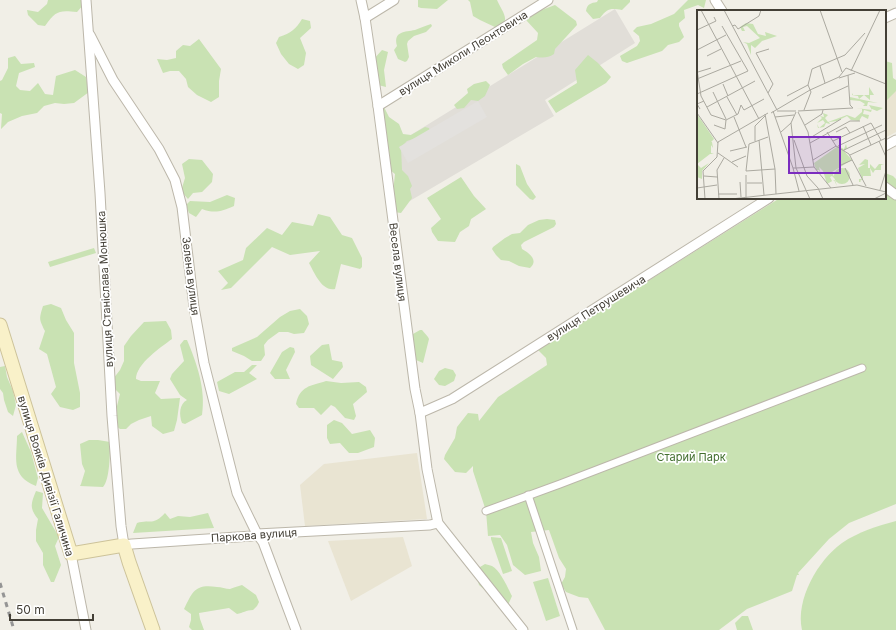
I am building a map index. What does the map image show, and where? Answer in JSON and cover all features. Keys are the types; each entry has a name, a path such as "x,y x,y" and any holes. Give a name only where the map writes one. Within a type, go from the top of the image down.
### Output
{"main road":[{"name":"вулиця Вояків Дивізії Галичина","path":"0,325 71,554"},
{"name":"Паркова вулиця","path":"71,554 124,545"},
{"path":"124,545 153,630"}],"street":[{"name":"вулиця Станіслава Монюшка","path":"86,0 100,201 112,416 121,526 124,545"},
{"name":"Весела вулиця","path":"361,0 366,18 414,381 420,413 427,469 438,523"},
{"path":"366,18 394,0"},
{"name":"вулиця Миколи Леонтовича","path":"378,106 548,0"},
{"path":"716,0 721,10"},
{"path":"886,18 896,13"},
{"name":"Зелена вулиця","path":"88,32 113,80 159,149 175,180 182,207 194,307 204,364 237,493 257,534 263,542 296,630"},
{"path":"886,145 896,140"},
{"path":"886,188 896,195"},
{"name":"вулиця Петрушевича","path":"420,413 452,399 767,199"},
{"path":"486,510 560,484 862,368"},
{"path":"528,495 573,630"},
{"path":"438,523 523,630"},
{"name":"Паркова вулиця","path":"124,545 252,536 257,534 430,525 438,523"},
{"name":"вулиця Вояків Дивізії Галичина","path":"71,554 86,630"}],"shaded area":[{"path":"615,9 635,43 545,100 554,116 403,205 393,146"},
{"path":"896,88 896,132 886,137 886,93"},
{"path":"478,101 487,117 408,163 399,147"},
{"path":"417,453 427,519 305,526 300,485 324,464"},
{"path":"403,537 412,566 351,601 328,541"}],"green space":[{"path":"48,0 84,0 84,4 77,12 66,11 55,14 45,26 38,25 28,15 27,10 38,12 47,4"},
{"path":"418,0 448,0 437,9 418,7"},
{"path":"468,0 497,0 505,19 502,25 497,28 473,16 470,2"},
{"path":"598,0 630,0 630,2 622,10 610,10 605,12 600,18 593,19 586,11 587,7"},
{"path":"688,0 706,0 704,8 698,5 684,10 685,18 679,23 679,26 684,37 679,42 668,45 662,51 627,63 622,61 620,56 637,46 640,41 639,36 633,31 637,27 651,24 674,14"},
{"path":"555,5 576,21 577,25 555,49 554,54 541,58 536,57 508,75 502,64 537,40 538,33 526,20 539,11"},
{"path":"302,19 310,21 311,28 300,38 306,53 304,65 298,69 289,64 281,54 276,43 279,37 293,30"},
{"path":"431,24 432,26 426,32 414,36 408,41 409,57 407,61 405,62 398,59 394,50 397,46 396,41 398,35"},
{"path":"199,39 221,69 219,97 211,102 197,95 188,87 186,79 179,71 163,73 157,59 167,60 176,58 176,51 183,45 190,46"},
{"path":"382,50 388,52 384,70 386,87 378,85 373,60"},
{"path":"588,55 611,77 606,83 556,113 548,101 577,83 575,70"},
{"path":"15,56 21,64 34,63 35,67 19,73 16,86 20,90 30,91 38,83 45,94 53,95 56,76 75,70 86,77 89,92 74,103 55,103 44,106 37,113 22,116 8,122 1,129 2,114 0,113 0,81 8,68 8,58"},
{"path":"886,61 892,63 893,78 896,80 896,91 886,101"},
{"path":"486,81 490,85 485,96 478,101 471,100 464,108 457,109 454,105 468,93 467,89 474,84"},
{"path":"384,107 389,117 399,124 403,134 411,135 425,127 429,128 430,131 428,134 407,141 401,147 402,170 408,176 412,186 410,189 412,198 401,213 391,210 395,174 389,169 381,110"},
{"path":"189,159 202,160 213,174 212,182 202,192 193,193 188,199 181,191 185,178 182,164"},
{"path":"516,164 520,166 527,184 536,197 533,200 530,199 516,185"},
{"name":"Старий Парк","path":"886,173 896,179 896,504 849,523 829,539 798,573 799,575 797,575 792,591 747,609 719,630 605,630 588,598 579,597 566,592 561,584 565,577 566,569 559,558 549,530 531,532 533,543 539,557 541,571 525,575 513,565 507,545 500,535 488,536 486,511 473,471 473,466 466,473 455,472 444,459 445,455 455,438 457,427 468,413 478,414 479,421 498,397 547,365 546,358 538,350 778,199 886,199"},
{"path":"461,177 474,196 486,209 471,219 469,226 460,232 455,242 438,241 431,228 441,219 427,198"},
{"path":"227,195 235,198 234,206 218,211 202,209 196,217 189,213 186,205 190,201 210,202"},
{"path":"318,214 330,217 342,235 352,238 362,258 362,267 360,269 341,264 335,289 330,289 322,284 309,263 320,251 290,255 272,247 231,288 221,290 228,283 218,271 243,260 246,248 267,228 282,235 292,222 313,226"},
{"path":"539,220 555,220 556,224 554,227 521,245 522,249 532,257 534,262 530,268 501,260 492,249 512,234 520,233 528,225"},
{"path":"94,248 96,253 50,267 48,262"},
{"path":"51,304 61,308 74,333 74,363 80,393 80,407 73,410 60,407 51,394 56,387 47,354 39,349 45,331 40,319 43,306"},
{"path":"300,309 307,316 309,324 304,333 294,334 279,332 264,345 265,355 261,361 252,361 232,351 232,348 257,337 280,317 290,311"},
{"path":"166,321 171,330 172,339 144,362 137,373 136,379 141,381 160,381 155,393 161,399 180,398 174,431 163,434 152,426 151,416 131,424 126,429 120,429 115,425 120,394 111,385 124,361 124,346 144,322"},
{"path":"422,330 429,339 423,363 416,360 413,356 410,340 413,334"},
{"path":"184,340 187,340 194,358 200,377 203,396 202,415 185,424 182,423 180,410 182,404 187,400 180,395 170,379 172,374 184,361 180,345"},
{"path":"329,344 332,360 342,362 343,367 333,379 311,365 310,356 322,345"},
{"path":"290,347 294,348 295,352 286,370 290,379 275,379 270,373 282,352"},
{"path":"252,365 257,365 249,373 257,379 229,394 219,391 217,382 235,372 244,372"},
{"path":"5,366 16,405 13,416 8,412 3,393 0,389 0,367"},
{"path":"445,368 453,370 456,375 454,381 445,386 439,385 434,379 439,371"},
{"path":"326,381 341,383 359,382 366,387 367,392 353,404 356,416 354,420 345,418 335,407 331,405 321,415 314,408 299,408 296,404 303,390"},
{"path":"334,420 342,423 352,434 370,430 375,438 374,447 358,453 349,453 340,443 330,444 327,438 327,425"},
{"path":"22,432 31,452 38,478 36,486 22,477 17,465 17,436"},
{"path":"89,440 110,442 108,472 103,487 80,486 85,471 82,464 80,444"},
{"path":"36,491 43,493 42,508 59,537 55,546 61,565 54,582 51,582 43,565 43,553 36,541 38,519 33,512 32,505"},
{"path":"165,513 170,519 178,516 190,517 208,513 214,528 133,533 137,523 155,521"},
{"path":"896,521 896,630 802,630 802,606 805,594 817,570 833,550 842,543 861,533"},
{"path":"491,537 501,538 512,571 503,574"},
{"path":"485,564 495,568 504,580 512,596 508,605 492,596 479,585 475,570"},
{"path":"548,578 560,616 546,621 533,582"},
{"path":"242,585 256,595 259,602 253,610 248,610 237,614 229,608 199,613 204,630 192,630 189,627 191,614 184,609 196,590 210,586 230,589"},
{"path":"742,616 748,616 753,630 737,630 735,623"}],"railway":[{"path":"0,583 14,630"}]}
